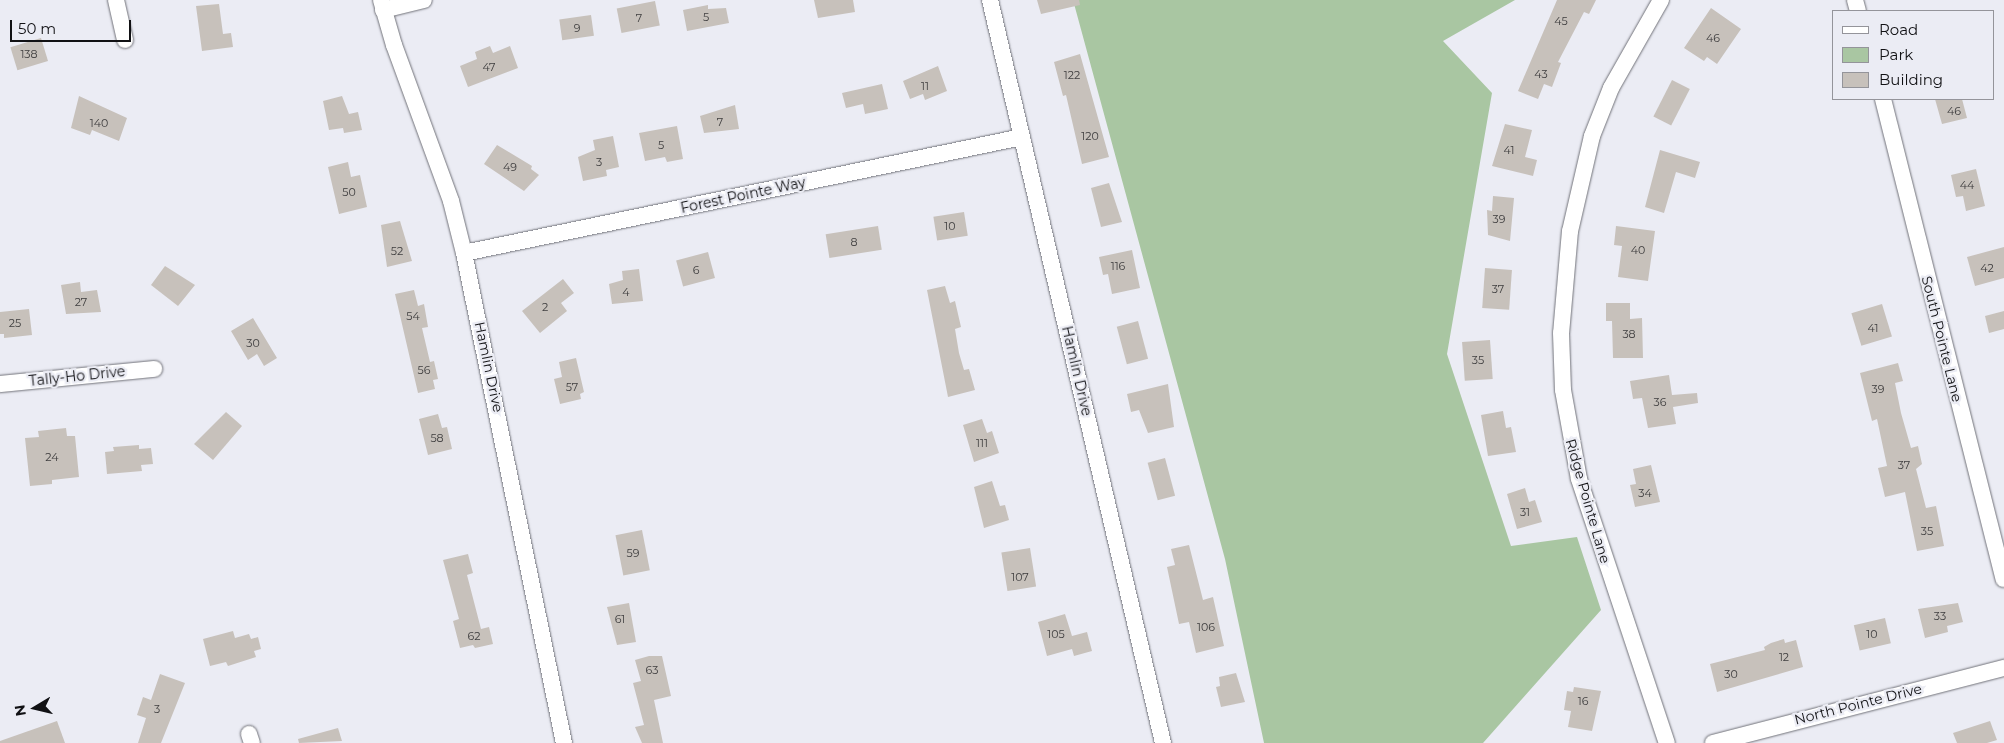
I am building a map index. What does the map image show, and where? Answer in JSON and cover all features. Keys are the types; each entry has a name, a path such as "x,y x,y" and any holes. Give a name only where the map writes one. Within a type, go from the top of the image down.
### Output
{"street":[{"path":"116,0 126,40"},
{"path":"382,5 424,0"},
{"name":"Hamlin Drive","path":"990,0 1163,743"},
{"name":"Ridge Pointe Lane","path":"1661,0 1611,88 1592,136 1570,231 1561,332 1563,390 1579,479 1667,743"},
{"name":"Hamlin Drive","path":"382,5 452,201 564,743"},
{"name":"South Pointe Lane","path":"1883,100 2004,579"},
{"name":"Forest Pointe Way","path":"464,253 1022,137"},
{"name":"Tally-Ho Drive","path":"0,384 154,369"},
{"name":"North Pointe Drive","path":"1713,743 2004,668"}],"green space":[{"path":"1073,0 1515,0 1443,41 1492,93 1447,354 1511,546 1577,537 1601,610 1483,743 1264,743 1225,559"}],"building":[{"path":"814,0 853,0 855,12 818,18"},
{"path":"1037,0 1079,0 1080,5 1041,14"},
{"path":"1557,0 1596,0 1589,14 1584,12 1558,62 1561,63 1552,87 1544,84 1538,99 1518,91"},
{"path":"655,1 660,26 621,33 617,8"},
{"path":"219,4 223,34 231,33 233,47 202,51 196,6"},
{"path":"708,5 708,9 726,8 729,23 687,31 683,10"},
{"path":"1711,8 1741,29 1717,64 1707,57 1704,61 1684,48"},
{"path":"591,15 594,36 562,40 559,19"},
{"path":"41,38 48,61 17,70 10,47"},
{"path":"490,46 493,53 510,46 518,68 468,87 460,66 477,59 475,52"},
{"path":"1080,54 1109,157 1082,164 1066,95 1063,96 1054,62"},
{"path":"938,66 947,91 925,100 923,94 910,99 903,81"},
{"path":"1672,80 1690,89 1671,126 1653,117"},
{"path":"882,84 888,109 865,114 863,104 846,108 842,93"},
{"path":"79,96 127,118 119,141 92,130 90,135 71,128"},
{"path":"342,96 349,114 358,112 362,130 344,133 343,128 329,130 323,101"},
{"path":"1935,100 1962,100 1967,118 1942,124"},
{"path":"735,105 739,129 704,133 700,116"},
{"path":"1505,124 1532,130 1525,157 1537,160 1533,176 1492,166"},
{"path":"677,126 683,159 667,162 665,157 645,161 639,133"},
{"path":"613,136 619,167 606,170 607,176 583,181 578,157 595,150 593,140"},
{"path":"497,145 532,166 531,169 539,175 524,191 484,164"},
{"path":"1660,150 1700,162 1695,178 1676,172 1664,213 1645,207"},
{"path":"348,162 351,177 360,175 367,207 339,214 328,167"},
{"path":"1976,169 1985,206 1966,211 1963,196 1956,197 1951,175"},
{"path":"1109,183 1122,222 1101,227 1091,188"},
{"path":"1493,196 1514,198 1510,241 1488,235 1487,210 1492,211"},
{"path":"964,212 968,236 937,241 933,217"},
{"path":"400,221 412,261 387,267 381,225"},
{"path":"878,226 882,250 829,258 826,234"},
{"path":"1616,226 1655,231 1648,281 1618,277 1622,246 1614,245"},
{"path":"2004,247 2004,278 1975,286 1967,257"},
{"path":"1132,250 1140,288 1112,294 1108,274 1103,275 1099,257"},
{"path":"708,252 715,278 683,287 676,261"},
{"path":"165,266 195,285 178,306 151,285"},
{"path":"1485,268 1512,270 1509,310 1482,308"},
{"path":"639,269 643,301 612,304 609,284 623,280 622,271"},
{"path":"563,279 574,293 561,303 567,311 540,333 522,311"},
{"path":"80,282 81,292 97,290 101,312 66,314 61,285"},
{"path":"945,286 950,303 955,301 961,327 955,329 959,353 964,370 969,369 975,390 948,397 927,290"},
{"path":"414,290 418,306 424,304 428,327 422,328 430,362 434,361 438,379 433,380 435,389 418,393 395,294"},
{"path":"1606,303 1630,303 1630,319 1642,318 1643,358 1613,358 1612,321 1606,321"},
{"path":"1882,304 1892,337 1861,346 1851,313"},
{"path":"29,309 32,335 4,338 4,334 0,334 0,312"},
{"path":"2004,311 2004,329 1989,333 1985,316"},
{"path":"253,318 277,358 264,366 257,354 248,360 231,331"},
{"path":"1138,321 1148,359 1127,364 1117,327"},
{"path":"1490,340 1493,379 1465,381 1462,342"},
{"path":"576,358 584,392 580,394 581,399 560,404 554,379 562,377 559,362"},
{"path":"1898,363 1903,381 1895,383 1901,413 1911,448 1918,446 1922,464 1916,469 1926,508 1936,506 1944,546 1917,551 1905,492 1885,497 1878,468 1887,466 1877,419 1872,421 1860,373"},
{"path":"1669,375 1672,395 1697,393 1698,403 1673,407 1676,424 1648,428 1642,398 1633,399 1630,381"},
{"path":"1168,384 1174,427 1148,433 1139,410 1131,412 1127,394"},
{"path":"1503,411 1506,428 1511,427 1516,452 1488,456 1481,415"},
{"path":"226,412 242,426 213,460 194,444"},
{"path":"438,414 442,428 447,427 452,449 428,455 419,419"},
{"path":"982,419 987,433 992,431 999,453 974,462 963,425"},
{"path":"66,428 67,436 75,436 79,477 52,480 52,484 30,486 25,438 39,437 38,431"},
{"path":"139,445 139,449 151,448 153,464 141,465 142,471 107,474 105,452 114,451 113,447"},
{"path":"1165,458 1175,496 1158,500 1148,463"},
{"path":"1651,465 1660,502 1635,507 1630,485 1636,484 1633,469"},
{"path":"992,481 1000,506 1005,505 1009,520 984,528 974,487"},
{"path":"1525,488 1529,502 1535,500 1542,522 1517,529 1507,494"},
{"path":"642,530 650,570 623,575 615,535"},
{"path":"1189,545 1203,600 1213,597 1224,646 1196,653 1189,622 1179,624 1167,567 1175,565 1171,549"},
{"path":"1030,548 1036,587 1007,591 1001,553"},
{"path":"468,554 473,573 467,575 481,629 489,627 493,644 475,648 473,645 460,648 453,621 459,619 443,560"},
{"path":"629,603 636,642 617,645 607,607"},
{"path":"1958,603 1963,622 1947,626 1948,632 1925,638 1918,609"},
{"path":"1065,614 1072,636 1087,632 1092,651 1074,656 1072,649 1047,656 1038,622"},
{"path":"1885,618 1891,643 1860,651 1854,625"},
{"path":"233,631 235,638 249,634 251,639 258,637 261,649 254,651 256,657 228,666 226,662 210,666 203,639"},
{"path":"1784,639 1785,643 1796,640 1803,667 1717,692 1710,664 1765,650 1764,647"},
{"path":"649,656 662,656 671,696 654,700 663,743 642,743 635,727 644,725 633,683 641,681 635,660"},
{"path":"1236,673 1245,702 1221,707 1216,687 1220,686 1219,677"},
{"path":"160,674 185,683 161,743 138,743 146,718 137,715 143,697 151,700"},
{"path":"1574,687 1601,691 1592,731 1568,727 1571,711 1564,710 1567,691 1573,692"},
{"path":"57,721 65,743 0,743 0,741"},
{"path":"1990,721 1997,740 1987,743 1957,743 1953,733"},
{"path":"338,728 342,741 299,743 298,739"}]}
